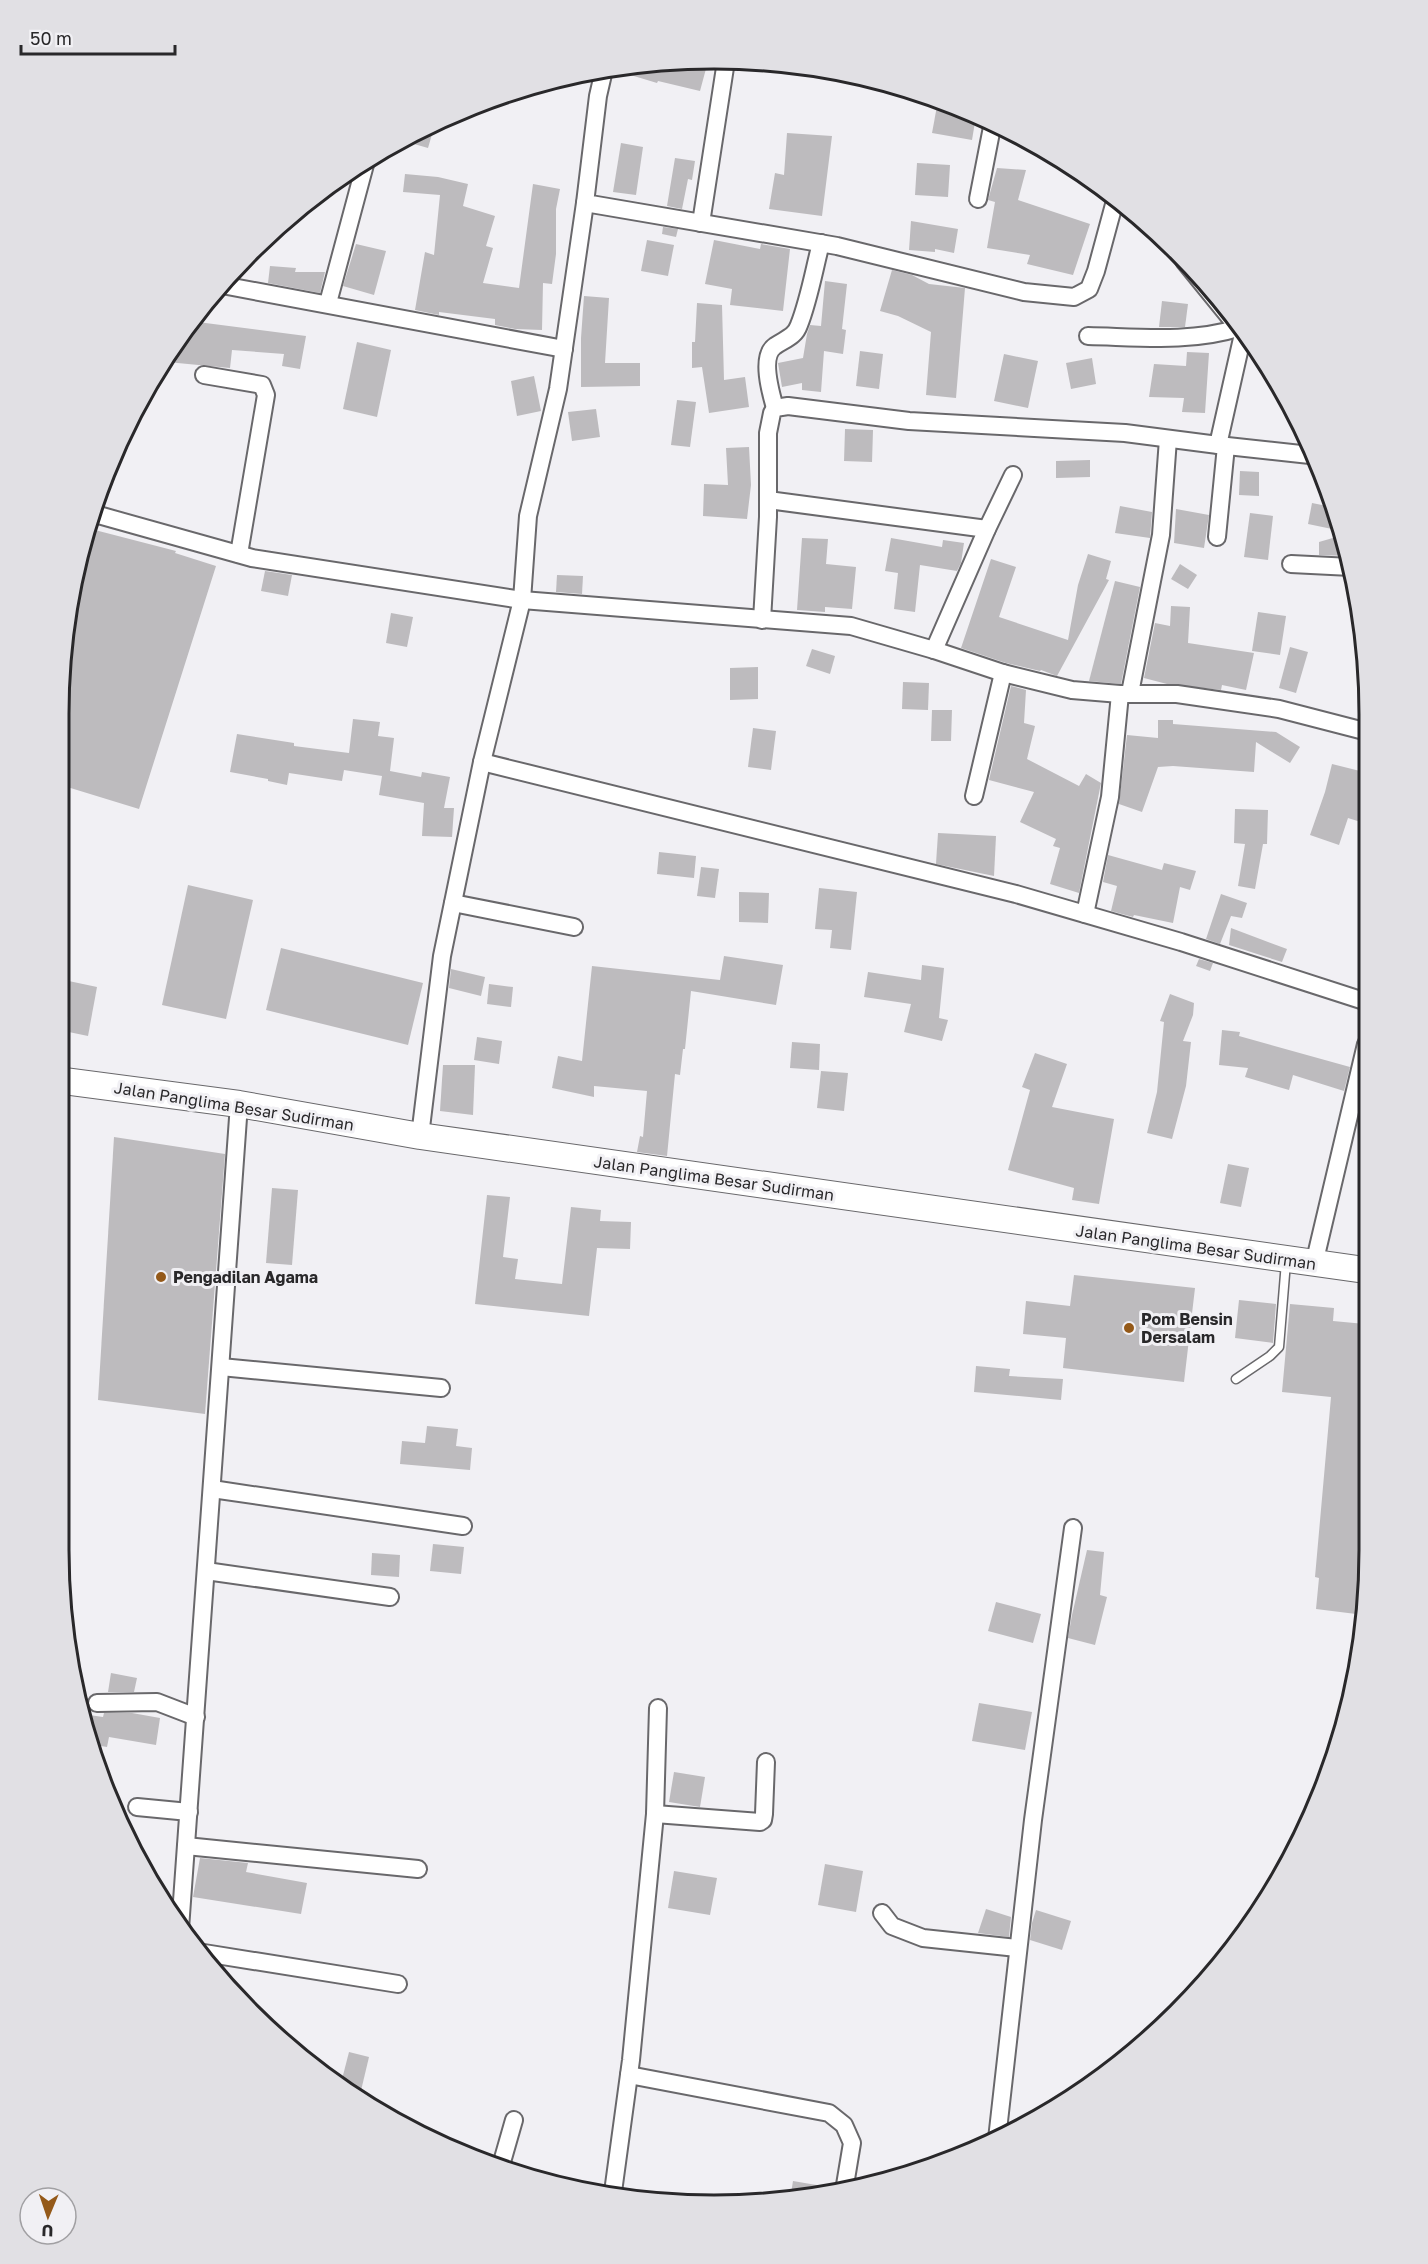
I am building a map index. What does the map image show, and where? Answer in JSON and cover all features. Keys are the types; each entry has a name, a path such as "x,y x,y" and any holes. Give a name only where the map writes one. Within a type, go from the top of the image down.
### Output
{"main road":[{"name":"Jalan Panglima Besar Sudirman","path":"69,1082 239,1104 420,1136 1359,1269"}],"street":[{"path":"700,223 725,69"},
{"path":"420,1136 442,956 482,762 522,600 528,516 558,389 585,203 598,80"},
{"path":"978,199 991,132"},
{"path":"328,303 363,174"},
{"path":"585,203 821,243 1024,292 1074,297 1089,289 1113,207"},
{"path":"775,408 769,385 768,357 774,346 790,338 799,326 821,243"},
{"path":"231,287 564,349"},
{"path":"1088,336 1157,338 1205,335 1231,329"},
{"path":"1217,537 1222,445 1237,337"},
{"path":"204,375 262,385 266,395 239,554"},
{"path":"762,620 768,500 768,433 771,413 775,408 788,406 909,421 1125,433 1304,454"},
{"path":"1085,914 1110,797 1125,693 1161,535 1167,439"},
{"path":"934,650 1013,475"},
{"path":"768,500 987,529"},
{"path":"100,516 239,554 522,600 850,626 1004,673 1072,690 1177,694 1279,710 1359,730"},
{"path":"1291,564 1342,567"},
{"path":"974,796 1004,673"},
{"path":"482,762 1016,894 1181,942 1359,999"},
{"path":"453,903 574,927"},
{"path":"1314,1264 1359,1074"},
{"path":"181,1913 239,1104"},
{"path":"221,1367 441,1388"},
{"path":"212,1489 463,1526"},
{"path":"998,2128 1017,1948 1073,1528"},
{"path":"206,1571 390,1598"},
{"path":"97,1703 157,1701 196,1717"},
{"path":"614,2187 629,2075 655,1814 658,1708"},
{"path":"655,1814 760,1822 764,1814 766,1762"},
{"path":"137,1806 189,1812"},
{"path":"186,1845 418,1869"},
{"path":"882,1912 892,1926 923,1938 1017,1948"},
{"path":"211,1954 398,1984"},
{"path":"629,2075 829,2112 844,2125 852,2143 846,2182"},
{"path":"503,2159 514,2120"}],"lane":[{"path":"1236,1379 1270,1356 1279,1347 1287,1259"}],"building":[{"path":"706,69 700,91 658,81 657,83 630,75"},
{"path":"936,109 975,124 972,140 932,133"},
{"path":"787,133 832,136 822,216 769,209 775,173 784,175"},
{"path":"432,135 428,148 414,144"},
{"path":"621,143 643,147 636,195 613,192"},
{"path":"675,158 695,161 692,180 688,179 682,209 667,206"},
{"path":"917,163 950,165 948,197 915,195"},
{"path":"997,168 1026,170 1018,200 1090,224 1073,275 1027,264 1030,255 987,248 995,202 988,200"},
{"path":"405,174 438,177 468,184 463,206 495,216 486,246 493,248 483,283 519,288 533,184 560,189 556,209 556,254 552,284 543,283 542,330 515,329 495,325 495,319 439,312 439,315 415,310 425,252 434,255 440,195 403,192"},
{"path":"911,221 958,229 954,253 935,249 935,252 909,250"},
{"path":"663,227 678,229 676,237 662,234"},
{"path":"647,240 674,245 668,276 641,271"},
{"path":"714,240 760,249 761,244 790,249 783,311 730,305 732,289 705,284"},
{"path":"356,244 386,251 374,295 343,286"},
{"path":"270,266 296,268 295,272 325,272 320,293 268,283"},
{"path":"892,270 912,275 929,284 965,288 956,398 926,395 931,332 898,316 880,311"},
{"path":"825,281 847,284 842,329 846,330 843,354 824,351 821,392 802,390 802,383 782,387 778,363 803,358 810,325 821,326"},
{"path":"584,296 609,298 605,363 640,363 640,386 581,387"},
{"path":"1162,301 1188,304 1185,327 1159,327"},
{"path":"697,303 722,305 724,380 745,377 749,407 709,413 702,367 692,368 692,342 695,342"},
{"path":"201,322 306,336 300,369 282,366 284,354 232,350 230,368 174,363"},
{"path":"357,342 391,350 377,417 343,409"},
{"path":"860,351 883,354 879,389 856,386"},
{"path":"1187,352 1209,353 1205,413 1182,412 1184,398 1149,397 1154,364 1186,366"},
{"path":"1004,354 1038,361 1028,408 994,401"},
{"path":"1092,358 1096,384 1071,389 1066,363"},
{"path":"534,376 541,411 517,416 511,381"},
{"path":"677,400 696,402 690,447 671,445"},
{"path":"596,409 600,437 572,441 568,412"},
{"path":"845,429 873,430 872,462 844,461"},
{"path":"749,447 751,485 747,519 703,516 704,484 728,485 726,448"},
{"path":"1090,460 1090,477 1056,478 1056,461"},
{"path":"1240,471 1259,472 1259,496 1239,495"},
{"path":"1312,503 1324,505 1332,529 1308,524"},
{"path":"1120,506 1152,512 1150,538 1115,533"},
{"path":"1176,509 1209,515 1204,548 1174,543"},
{"path":"1250,513 1273,516 1268,560 1244,557"},
{"path":"96,530 176,551 175,553 216,566 139,809 69,788 70,672 81,588"},
{"path":"802,538 828,539 826,564 856,567 852,609 825,607 825,612 797,610"},
{"path":"891,538 942,547 943,540 964,543 961,563 957,571 920,565 915,612 894,609 898,573 885,571"},
{"path":"1334,538 1339,556 1319,555 1319,542"},
{"path":"1088,554 1111,561 1106,579 1109,580 1057,676 961,648 991,559 1016,567 999,617 1068,640 1078,585"},
{"path":"1180,564 1197,575 1188,589 1171,579"},
{"path":"265,571 292,575 288,596 261,591"},
{"path":"557,575 583,576 582,594 556,592"},
{"path":"1115,581 1140,587 1121,684 1089,681"},
{"path":"1171,606 1190,607 1188,643 1254,653 1246,690 1222,685 1221,690 1167,684 1144,678 1155,623 1170,626"},
{"path":"1258,612 1286,616 1280,655 1252,651"},
{"path":"391,613 413,617 407,647 386,643"},
{"path":"1290,647 1308,652 1296,693 1279,688"},
{"path":"812,649 835,656 830,674 806,666"},
{"path":"758,667 758,699 730,700 730,668"},
{"path":"903,682 929,683 928,710 902,709"},
{"path":"1011,686 1026,690 1024,723 1035,726 1027,759 1079,786 1086,774 1101,783 1079,893 1050,884 1060,848 1053,846 1056,839 1020,822 1034,792 989,780"},
{"path":"932,710 952,710 951,741 931,741"},
{"path":"353,719 380,722 378,736 394,738 390,771 421,777 422,772 450,777 444,808 454,808 452,837 422,836 424,803 379,795 382,776 344,770 342,781 289,773 287,785 230,772 237,734 294,743 294,746 349,753"},
{"path":"1158,720 1173,720 1173,724 1276,732 1300,747 1290,763 1256,742 1254,772 1158,767 1142,812 1119,804 1127,735 1158,738"},
{"path":"753,728 776,731 771,770 748,767"},
{"path":"1332,764 1359,771 1359,821 1348,818 1339,845 1310,835"},
{"path":"1235,809 1268,810 1267,844 1263,844 1255,889 1238,886 1245,844 1234,843"},
{"path":"938,833 996,836 994,876 936,864"},
{"path":"659,852 696,856 694,878 657,874"},
{"path":"1108,855 1162,870 1164,863 1196,871 1190,890 1180,887 1173,923 1111,911 1117,886 1103,882"},
{"path":"701,867 719,869 715,898 697,896"},
{"path":"188,885 253,900 226,1019 162,1005"},
{"path":"819,888 857,892 851,950 830,948 832,930 815,929"},
{"path":"739,892 769,893 768,923 739,922"},
{"path":"1221,894 1247,903 1242,918 1231,916 1220,944 1206,939"},
{"path":"1231,928 1287,949 1282,962 1229,945"},
{"path":"281,948 423,983 408,1045 266,1010"},
{"path":"724,956 783,965 776,1005 691,991 680,1075 675,1074 667,1156 637,1152 640,1136 643,1137 647,1091 594,1086 594,1097 552,1088 558,1056 582,1061 592,966 720,980"},
{"path":"1199,959 1213,963 1210,971 1196,966"},
{"path":"922,965 944,968 939,1018 948,1020 942,1041 904,1032 911,1004 864,997 868,972 921,980"},
{"path":"451,969 485,977 481,996 449,988"},
{"path":"69,981 97,987 88,1036 69,1032"},
{"path":"489,984 513,987 511,1007 487,1004"},
{"path":"1170,994 1194,1003 1193,1015 1183,1041 1191,1042 1186,1086 1172,1139 1147,1133 1157,1092 1164,1022 1160,1021"},
{"path":"1222,1030 1240,1032 1239,1036 1350,1067 1344,1091 1293,1075 1289,1090 1245,1077 1248,1068 1219,1065"},
{"path":"477,1037 502,1041 499,1064 474,1060"},
{"path":"792,1042 820,1044 819,1070 790,1068"},
{"path":"1035,1053 1067,1064 1052,1107 1114,1119 1099,1204 1072,1200 1074,1188 1008,1170 1030,1090 1022,1087"},
{"path":"443,1065 475,1065 473,1115 440,1111"},
{"path":"821,1071 848,1073 844,1111 817,1108"},
{"name":"Pengadilan Agama","path":"114,1137 225,1154 205,1414 98,1400"},
{"path":"1228,1164 1249,1168 1241,1207 1220,1203"},
{"path":"272,1188 298,1190 292,1265 266,1263"},
{"path":"487,1195 510,1197 503,1257 518,1259 515,1279 562,1284 571,1207 601,1210 600,1221 631,1222 630,1249 597,1248 589,1316 475,1304"},
{"name":"Pom Bensin Dersalam","path":"1074,1275 1195,1288 1184,1382 1063,1368 1066,1338 1023,1334 1026,1301 1070,1306"},
{"path":"1239,1300 1276,1304 1273,1343 1235,1338"},
{"path":"1290,1304 1334,1308 1333,1321 1359,1323 1359,1550 1355,1614 1316,1609 1319,1578 1315,1577 1331,1397 1282,1392"},
{"path":"976,1366 1010,1369 1009,1376 1063,1379 1061,1400 974,1392"},
{"path":"427,1426 458,1429 456,1446 472,1448 470,1470 400,1464 402,1441 425,1443"},
{"path":"433,1544 464,1547 461,1574 430,1571"},
{"path":"1087,1550 1104,1552 1100,1595 1107,1597 1095,1645 1068,1638"},
{"path":"372,1553 400,1555 399,1577 371,1575"},
{"path":"996,1602 1041,1614 1033,1643 988,1631"},
{"path":"111,1673 137,1678 134,1692 108,1692"},
{"path":"979,1703 1032,1712 1025,1750 972,1741"},
{"path":"104,1713 132,1713 160,1718 156,1745 109,1737 107,1747 100,1746 91,1715 103,1717"},
{"path":"674,1772 705,1777 700,1807 669,1802"},
{"path":"200,1858 248,1863 246,1872 307,1883 301,1914 193,1897"},
{"path":"825,1864 863,1871 856,1912 818,1905"},
{"path":"674,1871 717,1878 710,1915 668,1908"},
{"path":"986,1909 1011,1917 1009,1937 978,1933"},
{"path":"1036,1910 1071,1921 1062,1950 1030,1940"},
{"path":"349,2052 369,2057 361,2089 343,2077"},
{"path":"793,2181 821,2186 798,2189 792,2190"}],"place":[{"name":"Pengadilan Agama","path":"161,1277"},
{"name":"Pom Bensin Dersalam","path":"1129,1328"}]}
